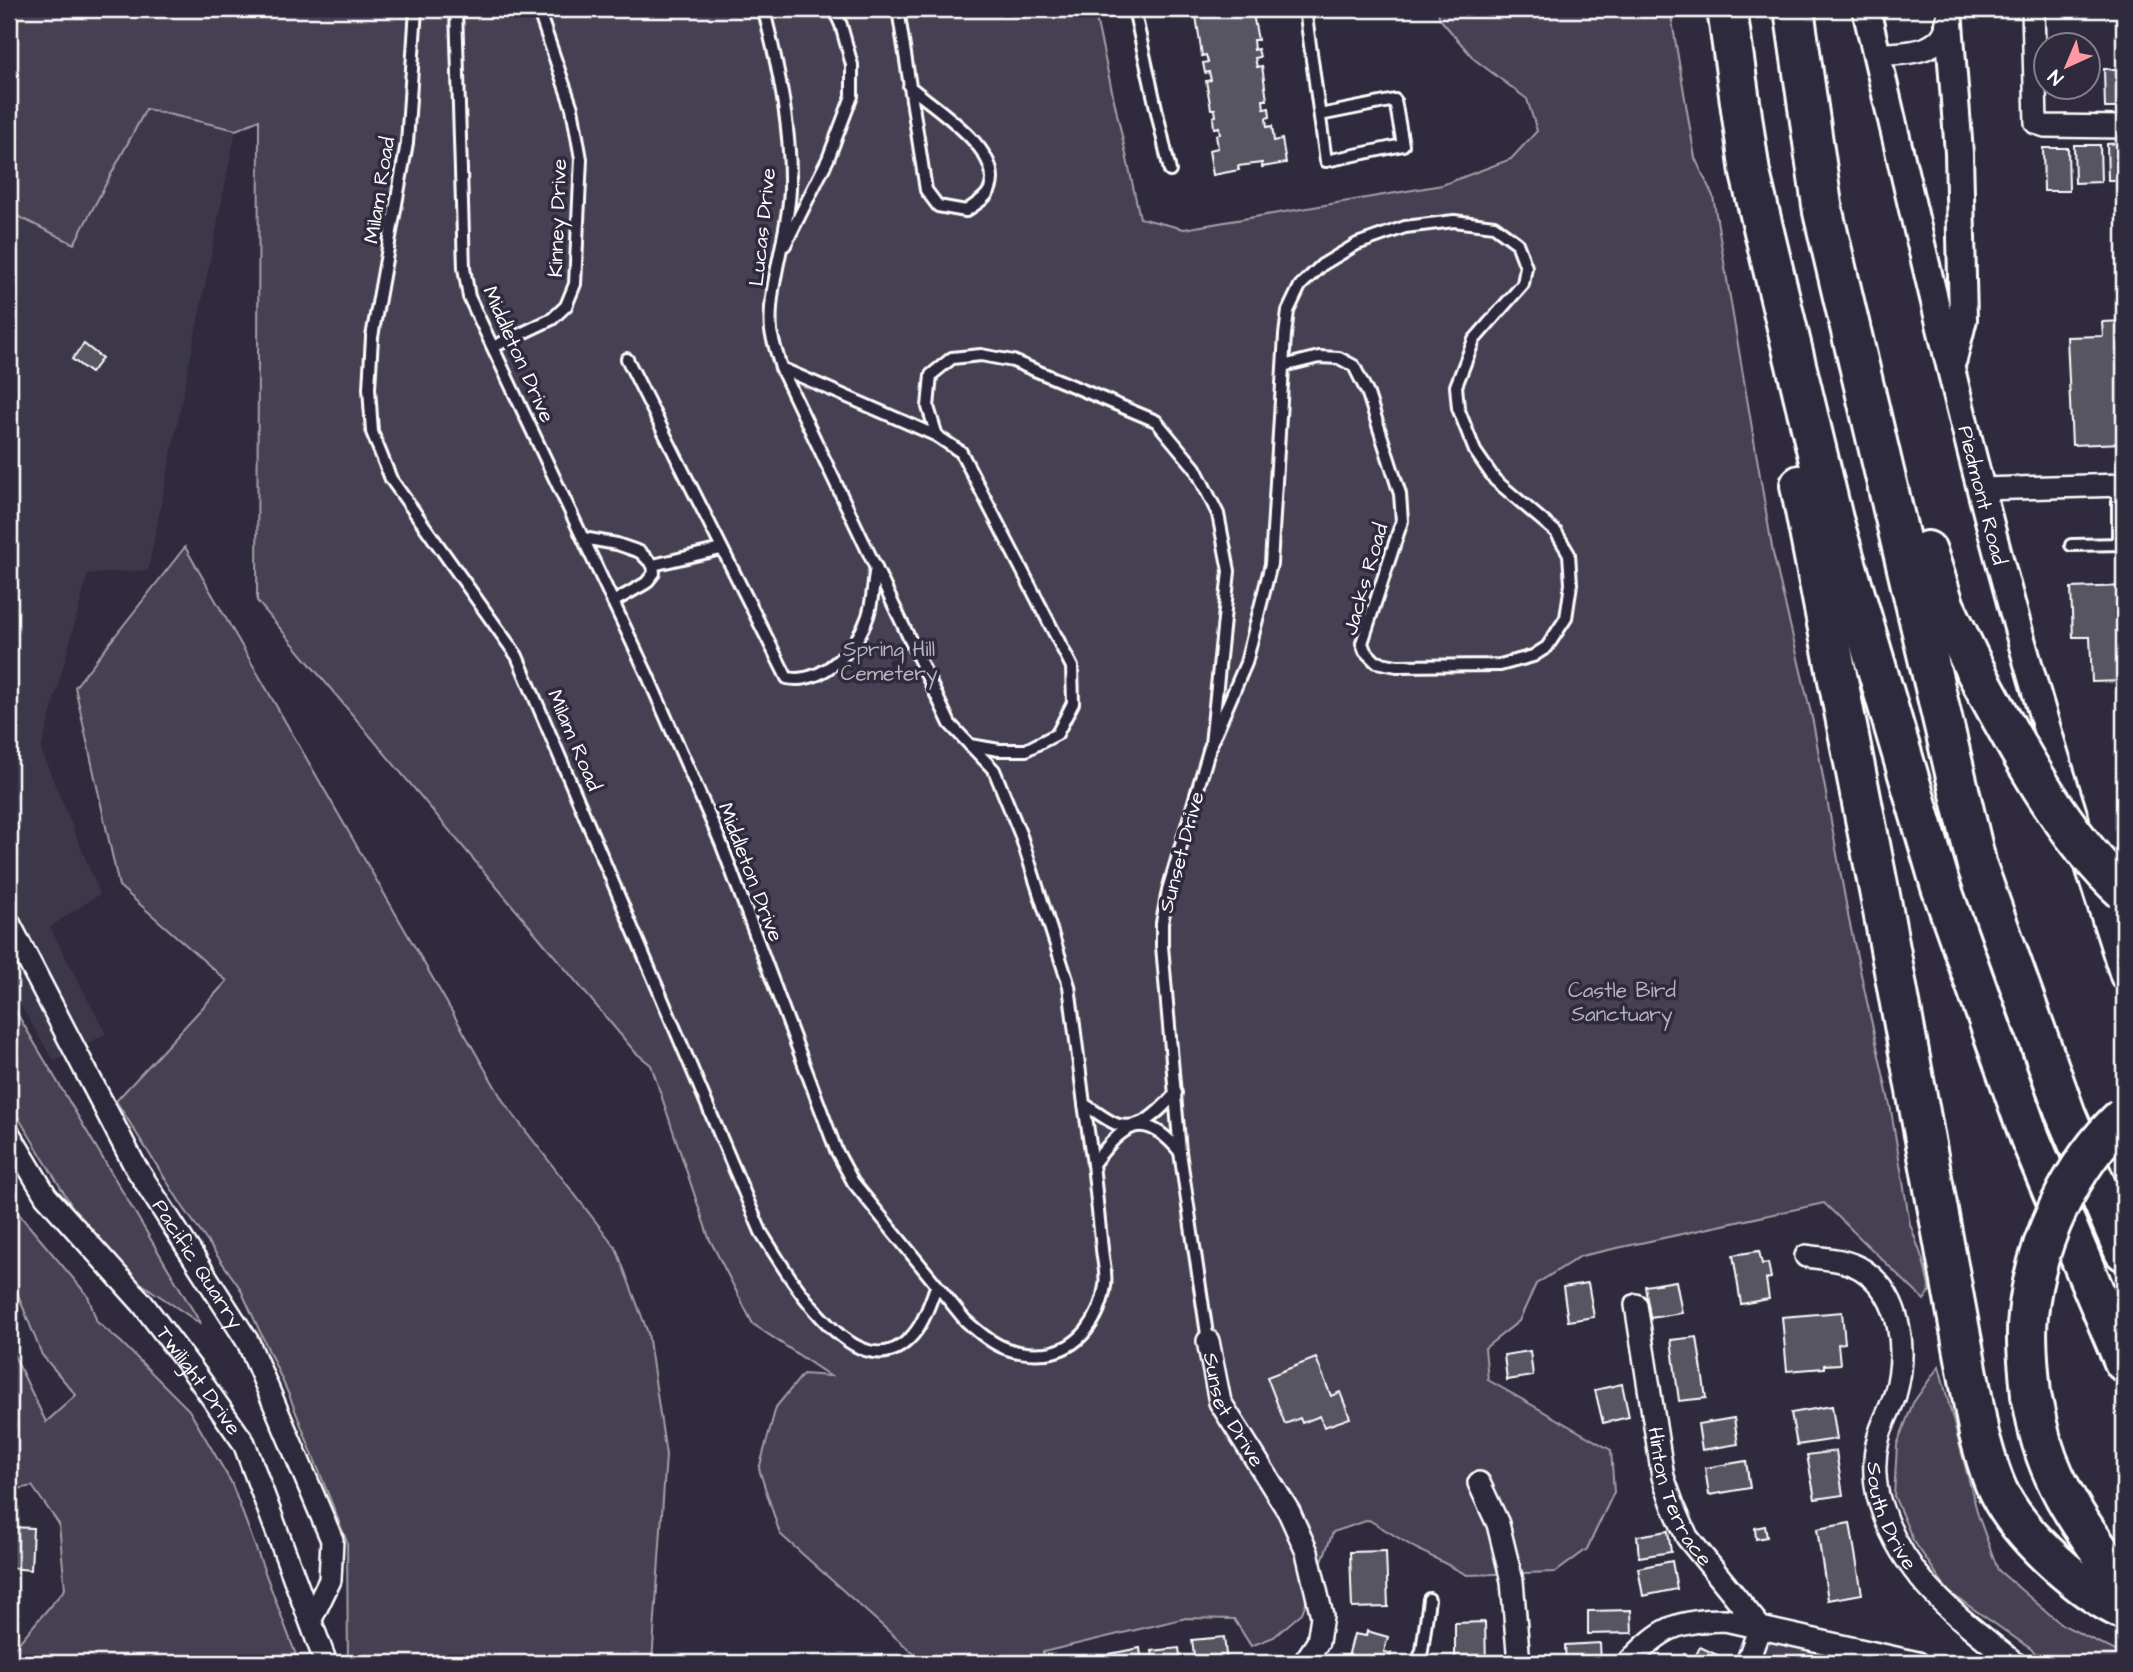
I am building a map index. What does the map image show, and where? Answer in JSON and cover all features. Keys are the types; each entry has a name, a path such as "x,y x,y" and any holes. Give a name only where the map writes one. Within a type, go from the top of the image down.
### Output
{"highway":[{"path":"1727,9 1750,173 1833,519 1941,887 2030,1138 2124,1362"},
{"path":"1794,9 1824,212 1977,866 2066,1115 2124,1251"},
{"path":"1824,212 1944,607 2012,738 2070,828 2124,891"},
{"path":"1806,413 1800,486 1884,916 1979,1434 1992,1477 2001,1497 2016,1519 2070,1575 2108,1603 2124,1610"},
{"path":"2124,1116 2083,1165 2064,1197 2046,1238 2033,1282 2027,1346 2031,1395 2042,1444 2057,1482 2098,1549 2124,1585"}],"street":[{"name":"Piedmont Road","path":"1866,9 1980,489 2043,719 2124,976"},
{"path":"2033,9 2036,123 2045,126 2124,127"},
{"path":"1877,54 1909,54 1925,50 1942,35 1949,16"},
{"path":"1949,16 1959,153 1963,319 1951,364"},
{"path":"1980,489 2121,486"},
{"name":"Pacific Quarry","path":"9,923 135,1166 248,1342 332,1540 330,1580 311,1619"},
{"name":"Twilight Drive","path":"9,1134 46,1196 142,1303 244,1443 326,1663"},
{"name":"South Drive","path":"1806,1256 1844,1261 1863,1270 1883,1289 1895,1311 1900,1366 1895,1396 1878,1440 1875,1467 1880,1501 1894,1540 1923,1584 2015,1663"},
{"name":"Hinton Terrace","path":"1636,1306 1663,1477 1673,1505 1687,1537 1760,1627"},
{"name":"Sunset Drive","path":"1208,1341 1220,1402 1289,1512 1307,1552 1322,1616 1318,1642 1304,1663"},
{"path":"1479,1483 1498,1524 1512,1581 1519,1663"},
{"path":"1628,1663 1646,1644 1671,1627 1694,1620 1726,1620 1918,1663"},
{"path":"1746,1663 1760,1627"}],"lane":[{"name":"Milam Road","path":"416,9 407,143 371,350 369,388 372,432 391,479 517,656 761,1232 796,1287 846,1342 872,1354 894,1351 910,1339 922,1321 936,1287"},
{"name":"Middleton Drive","path":"456,9 464,268 469,297 613,601 721,843 836,1150 853,1182 965,1320 984,1338 1007,1350 1026,1355 1059,1351 1081,1338 1097,1314 1105,1284 1093,1164 1069,986 1021,836 994,769 970,745"},
{"name":"Kinney Drive","path":"493,347 552,319 566,306 575,284 581,159 572,108 538,9"},
{"name":"Lucas Drive","path":"762,9 782,84 789,140 790,191 771,331 781,368 950,724 970,745"},
{"path":"780,253 828,159 852,96 852,65 834,9"},
{"path":"898,9 909,86 926,190 938,206 966,211 989,192 993,179 990,166 966,132 909,86"},
{"path":"1135,9 1170,171"},
{"path":"1305,9 1326,161 1402,145 1395,100 1320,115"},
{"name":"Jacks Road","path":"1211,744 1246,663 1271,564 1283,366 1288,311 1300,286 1322,265 1357,244 1405,227 1454,221 1494,226 1517,243 1526,267 1523,284 1475,340 1456,386 1458,408 1475,451 1495,480 1556,532 1569,554 1571,584 1566,618 1547,646 1533,656 1500,665 1398,666 1376,662 1365,651 1362,643 1393,556 1402,521 1400,494 1368,394 1354,366 1339,358 1319,357 1283,366"},
{"name":"Sunset Drive","path":"937,436 928,407 931,374 953,358 981,355 1013,361 1156,421 1195,468 1218,514 1229,571 1211,744 1168,890 1162,946 1180,1152 1208,1341"},
{"path":"627,359 720,550 787,678 799,680 815,676 843,656 856,640 868,616 876,568"},
{"path":"781,368 937,436 961,452 1072,667 1073,703 1057,734 1026,750 999,751 970,745"},
{"path":"2070,545 2121,544 2121,486"},
{"path":"583,538 617,544 640,552 653,565 654,573 646,583 613,601"},
{"path":"653,565 720,550"},
{"path":"1093,1164 1120,1133 1160,1111 1176,1093"},
{"path":"1084,1104 1118,1125 1138,1125 1154,1130 1169,1138 1180,1152"},
{"path":"1417,1663 1422,1651 1429,1599"}],"shaded area":[{"path":"146,109 236,130 148,570 88,574 41,750 100,894 50,927 106,1034 54,1061 9,986 9,212 74,243"}],"green space":[{"name":"Spring Hill Cemetery","path":"9,9 1094,9 1140,218 1184,229 1442,185 1511,159 1537,131 1527,99 1474,59 1440,19 1437,9 1670,9 1695,158 1713,196 1773,553 1813,722 1849,920 1891,1110 1910,1224 1923,1260 1930,1291 1924,1300 1824,1203 1581,1256 1536,1284 1519,1321 1485,1348 1488,1380 1611,1450 1614,1492 1587,1549 1556,1572 1467,1575 1369,1520 1333,1532 1302,1613 1274,1637 1251,1646 1234,1619 1186,1618 1043,1652 1042,1663 924,1663 780,1534 759,1469 776,1407 803,1374 830,1376 753,1324 709,1238 651,1065 635,1052 257,601 259,120 236,130 146,109 74,244 9,212"},
{"path":"185,547 505,1104 616,1248 648,1333 666,1455 652,1663 348,1663 347,1542 289,1395 240,1288 183,1207 116,1101 227,981 119,886 75,687"},
{"path":"9,1000 201,1324 136,1280 79,1218 9,1102"},
{"path":"9,1195 18,1213 88,1296 97,1322 121,1342 189,1410 231,1482 299,1663 9,1663 9,1654 65,1589 59,1524 32,1486 9,1491 9,1345 46,1422 76,1395 42,1355 9,1272"},
{"path":"1939,1366 1978,1515 1998,1570 2061,1624 2124,1655 2124,1663 2042,1663 2031,1649 1949,1592 1913,1540 1894,1496 1897,1445 1913,1403"},
{"path":"1760,1627 1854,1648 1850,1663 1747,1663"}],"building":[{"path":"1195,9 1252,9 1258,40 1253,40 1254,50 1258,49 1260,57 1255,58 1257,67 1262,66 1267,100 1263,100 1264,109 1269,108 1267,127 1272,126 1274,141 1282,139 1286,163 1262,167 1262,163 1238,166 1239,170 1213,175 1209,150 1218,148 1216,135 1220,134 1219,127 1214,128 1215,109 1211,109 1206,81 1211,80 1209,72 1205,73 1203,63 1208,62 1206,55 1202,56"},
{"path":"2104,69 2124,69 2124,108 2105,108"},
{"path":"2124,143 2124,180 2108,180 2107,144"},
{"path":"2074,145 2100,145 2101,182 2075,183"},
{"path":"2043,148 2068,148 2069,191 2044,191"},
{"path":"2124,321 2124,443 2072,445 2067,337 2103,336 2102,322"},
{"path":"84,344 102,358 91,373 72,359"},
{"path":"2124,586 2124,681 2092,682 2090,637 2073,637 2071,588"},
{"path":"1759,1251 1762,1264 1768,1263 1771,1278 1766,1279 1769,1299 1741,1304 1733,1255"},
{"path":"1676,1281 1682,1313 1650,1318 1645,1286"},
{"path":"1588,1283 1594,1317 1568,1321 1563,1287"},
{"path":"1842,1312 1845,1343 1838,1344 1840,1364 1787,1371 1782,1317"},
{"path":"1697,1337 1706,1398 1679,1401 1671,1340"},
{"path":"1530,1351 1533,1376 1507,1380 1504,1355"},
{"path":"1316,1358 1331,1396 1340,1392 1350,1418 1324,1427 1320,1416 1302,1423 1300,1418 1285,1424 1267,1377"},
{"path":"1622,1384 1629,1417 1603,1423 1595,1390"},
{"path":"1832,1406 1837,1439 1797,1445 1791,1413"},
{"path":"1734,1418 1738,1444 1702,1450 1698,1424"},
{"path":"1836,1451 1843,1495 1815,1499 1807,1455"},
{"path":"1746,1461 1750,1488 1709,1495 1705,1468"},
{"path":"1850,1523 1862,1594 1828,1600 1817,1529"},
{"path":"1765,1526 1767,1537 1756,1539 1755,1528"},
{"path":"9,1527 33,1528 31,1570 9,1568"},
{"path":"1668,1531 1671,1552 1639,1557 1637,1536"},
{"path":"1386,1551 1388,1607 1352,1608 1350,1552"},
{"path":"1672,1561 1677,1589 1643,1596 1638,1568"},
{"path":"1631,1610 1632,1633 1588,1634 1588,1611"},
{"path":"1485,1622 1486,1663 1455,1663 1455,1623"},
{"path":"1367,1631 1388,1637 1384,1652 1391,1653 1389,1663 1364,1663 1348,1657 1354,1634 1366,1636"},
{"path":"1224,1637 1227,1663 1195,1663 1192,1640"},
{"path":"1600,1643 1601,1663 1566,1663 1565,1645"},
{"path":"1700,1647 1730,1661 1729,1663 1679,1663 1684,1654 1694,1659"},
{"path":"1140,1648 1142,1663 1111,1663 1109,1654"},
{"path":"1179,1648 1181,1663 1154,1663 1152,1651"}],"park label":[{"name":"Castle Bird Sanctuary","path":"1622,1002"}]}
